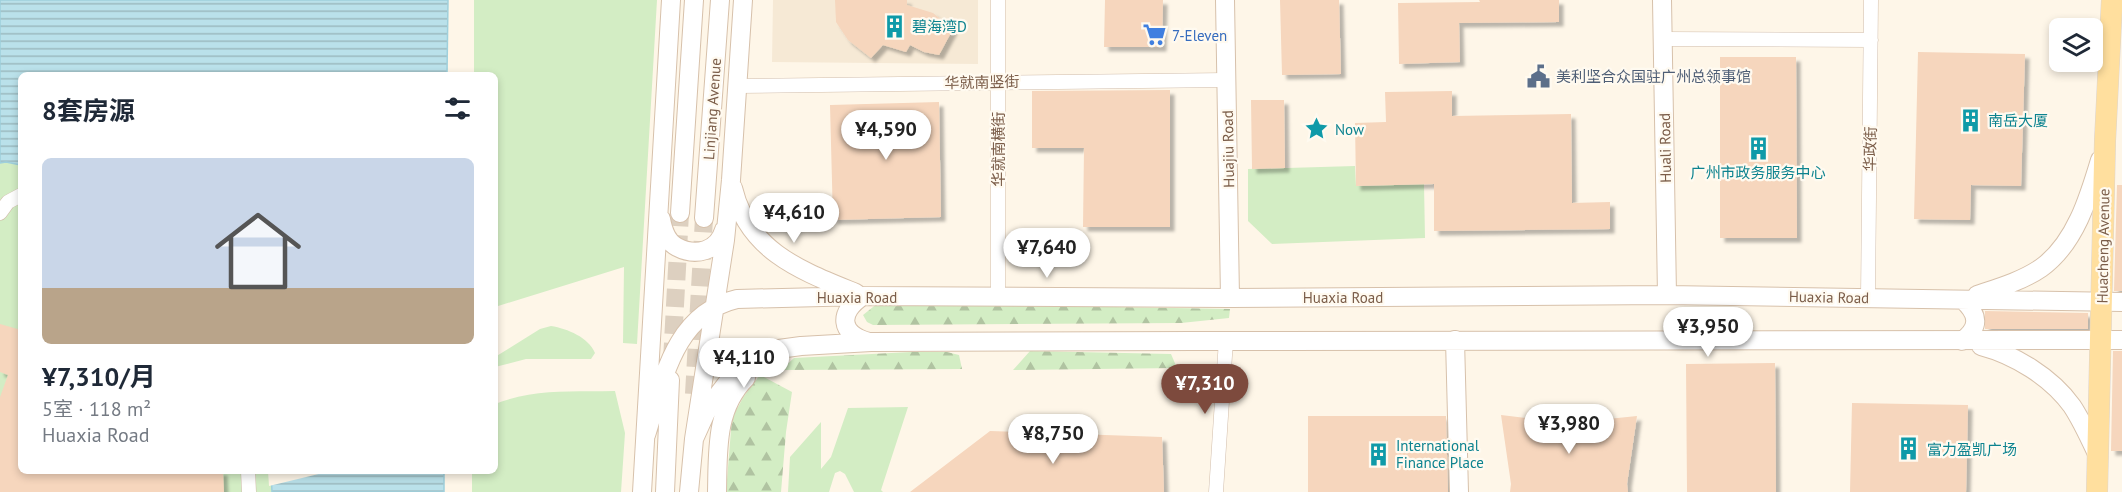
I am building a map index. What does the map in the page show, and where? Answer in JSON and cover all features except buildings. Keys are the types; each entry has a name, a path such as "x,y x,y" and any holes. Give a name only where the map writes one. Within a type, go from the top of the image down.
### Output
{"main road":[{"path":"642,492 671,0"},
{"name":"Linjiang Avenue","path":"680,213 694,0"},
{"name":"Linjiang Avenue","path":"704,218 720,0"},
{"path":"689,492 694,439 727,219 743,0"},
{"name":"Huajiu Road","path":"1225,0 1230,298"},
{"name":"Huali Road","path":"1662,0 1667,295"},
{"name":"Huacheng Avenue","path":"2097,492 2101,339 2112,302 2105,141 2112,0"},
{"path":"1962,341 1973,330 1975,322 1972,308 1963,300 2005,285 2041,268 2058,252 2080,220 2105,141"},
{"path":"731,180 736,203 770,251 802,271 863,296"},
{"path":"659,208 663,230 668,239 676,247 700,253 711,249 718,242 723,235 727,219"},
{"name":"Huaxia Road","path":"646,435 670,361 681,338 709,310 737,299 863,296 1230,298 1667,295 2112,302"},
{"path":"863,296 852,303 845,317 851,334 858,339 871,342"},
{"path":"665,492 671,370 681,338"},
{"path":"694,439 708,408 739,367 764,351 801,346 871,342 1226,340 2122,340"},
{"path":"1455,340 1459,492"},
{"path":"1962,341 2010,356 2053,385 2073,407 2099,459 2087,492"},
{"path":"717,492 721,421 731,396 764,360 786,349 801,346"},
{"path":"650,353 668,435"}],"street":[{"name":"华就南横街","path":"998,0 998,297"},
{"name":"华政街","path":"1868,297 1871,0"},
{"path":"1663,39 1871,40"},
{"name":"华就南竖街","path":"737,86 1226,80"},
{"path":"0,213 8,202 18,197"},
{"path":"1216,492 1226,340"},
{"path":"248,474 249,492"}],"shaded area":[{"path":"773,0 978,0 978,64 772,62"}],"green space":[{"path":"474,0 657,0 637,344 623,343 624,267 498,306 498,72 474,72"},
{"path":"0,163 18,164 18,474 271,474 272,492 0,492"},
{"path":"1355,166 1356,186 1424,184 1425,238 1272,244 1248,221 1248,169"},
{"path":"878,303 1230,309 1229,318 1181,323 873,325 867,322 863,315"},
{"path":"551,326 571,332 588,342 595,353 591,359 526,359 498,366 498,355 540,329"},
{"path":"1030,351 1171,354 1177,368 1013,370"},
{"path":"947,352 959,355 962,369 781,370 794,358"},
{"path":"760,375 792,392 781,492 726,492 732,418 744,396"},
{"path":"569,391 615,391 625,433 621,492 472,492 472,474 498,474 498,403 525,395"},
{"path":"908,407 881,490 883,492 854,492 845,474 840,471 835,473 829,492 788,492 790,457 821,422 821,469 831,457 848,408"}],"water":[{"path":"0,0 448,0 447,72 18,72 18,164 0,163"},
{"path":"271,474 444,474 444,492 272,492"}],"pier":[{"path":"268,474 319,474 269,486"}],"tunnel":[{"path":"672,361 680,213"},
{"path":"694,394 704,218"}],"place":[{"name":"碧海湾D","path":"894,26"},
{"name":"7-Eleven","path":"1154,35"},
{"name":"美利坚合众国驻广州总领事馆","path":"1538,76"},
{"name":"南岳大厦","path":"1970,120"},
{"name":"Now","path":"1317,129"},
{"name":"广州市政务服务中心","path":"1758,148"},
{"name":"富力盈凯广场","path":"1909,449"},
{"name":"International Finance Place","path":"1378,454"}]}
